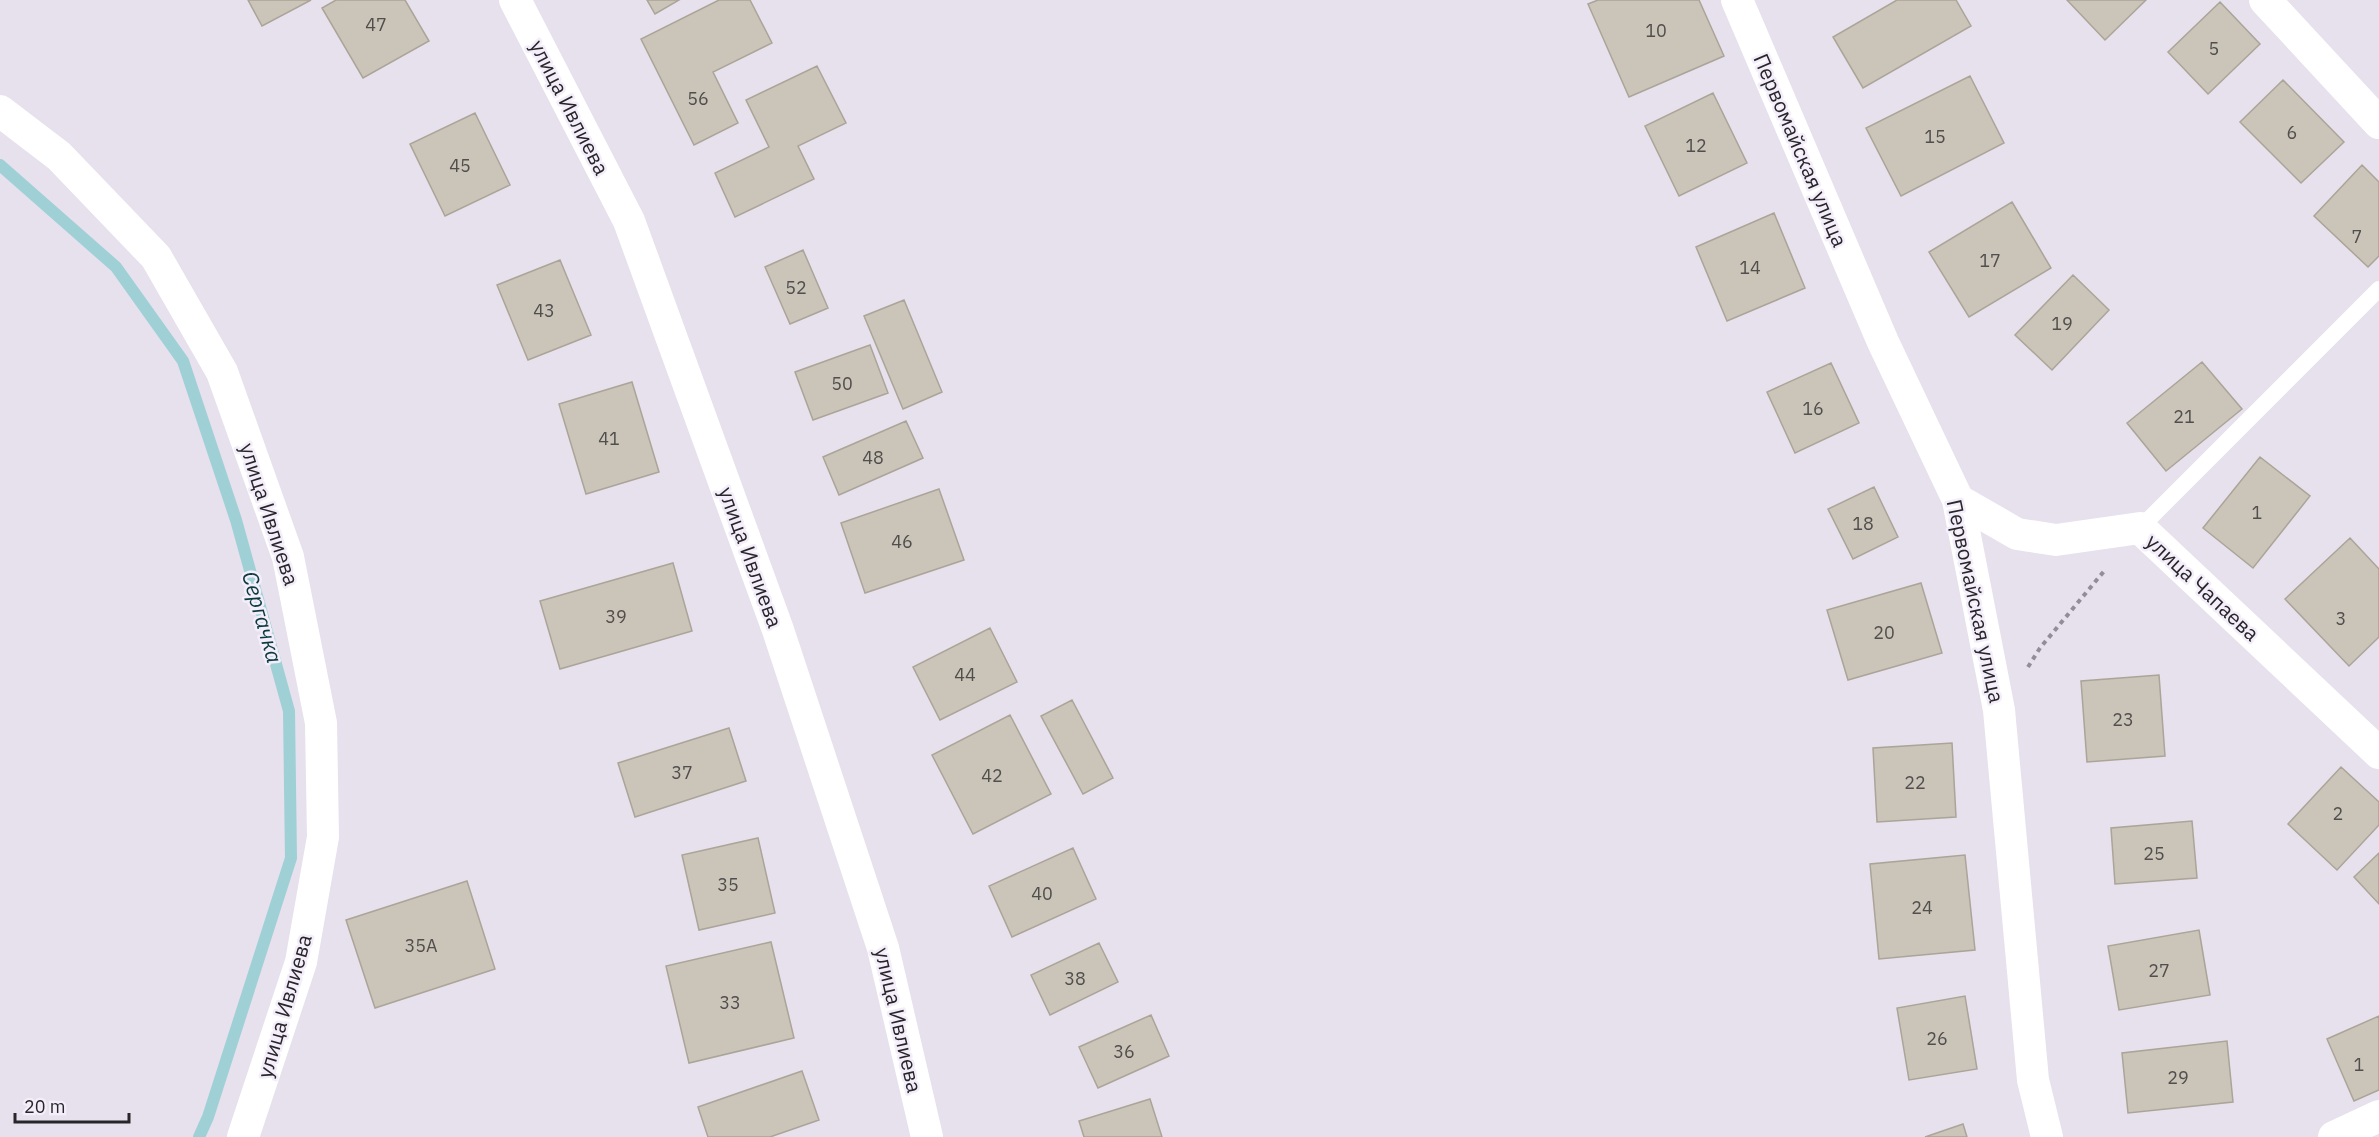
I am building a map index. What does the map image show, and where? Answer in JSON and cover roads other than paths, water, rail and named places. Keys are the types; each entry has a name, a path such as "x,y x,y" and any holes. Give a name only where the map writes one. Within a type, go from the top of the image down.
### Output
{"street":[{"name":"улица Ивлиева","path":"515,0 629,221 770,608 883,948 927,1137"},
{"name":"Первомайская улица","path":"1737,0 1883,342 1958,500 2000,710 2033,1080 2047,1137"},
{"path":"2265,0 2379,123"},
{"name":"улица Ивлиева","path":"0,111 59,156 156,256 222,372 288,557 321,723 323,837 301,962 243,1137"},
{"name":"улица Чапаева","path":"1958,500 2017,534 2027,536 2056,540 2140,528 2379,753"},
{"path":"2334,1137 2379,1116"}],"lane":[{"path":"2140,528 2379,289"}],"waterway":[{"name":"Сергачка","path":"0,165 116,267 183,361 236,520 289,711 291,858 208,1117 199,1137"}]}
